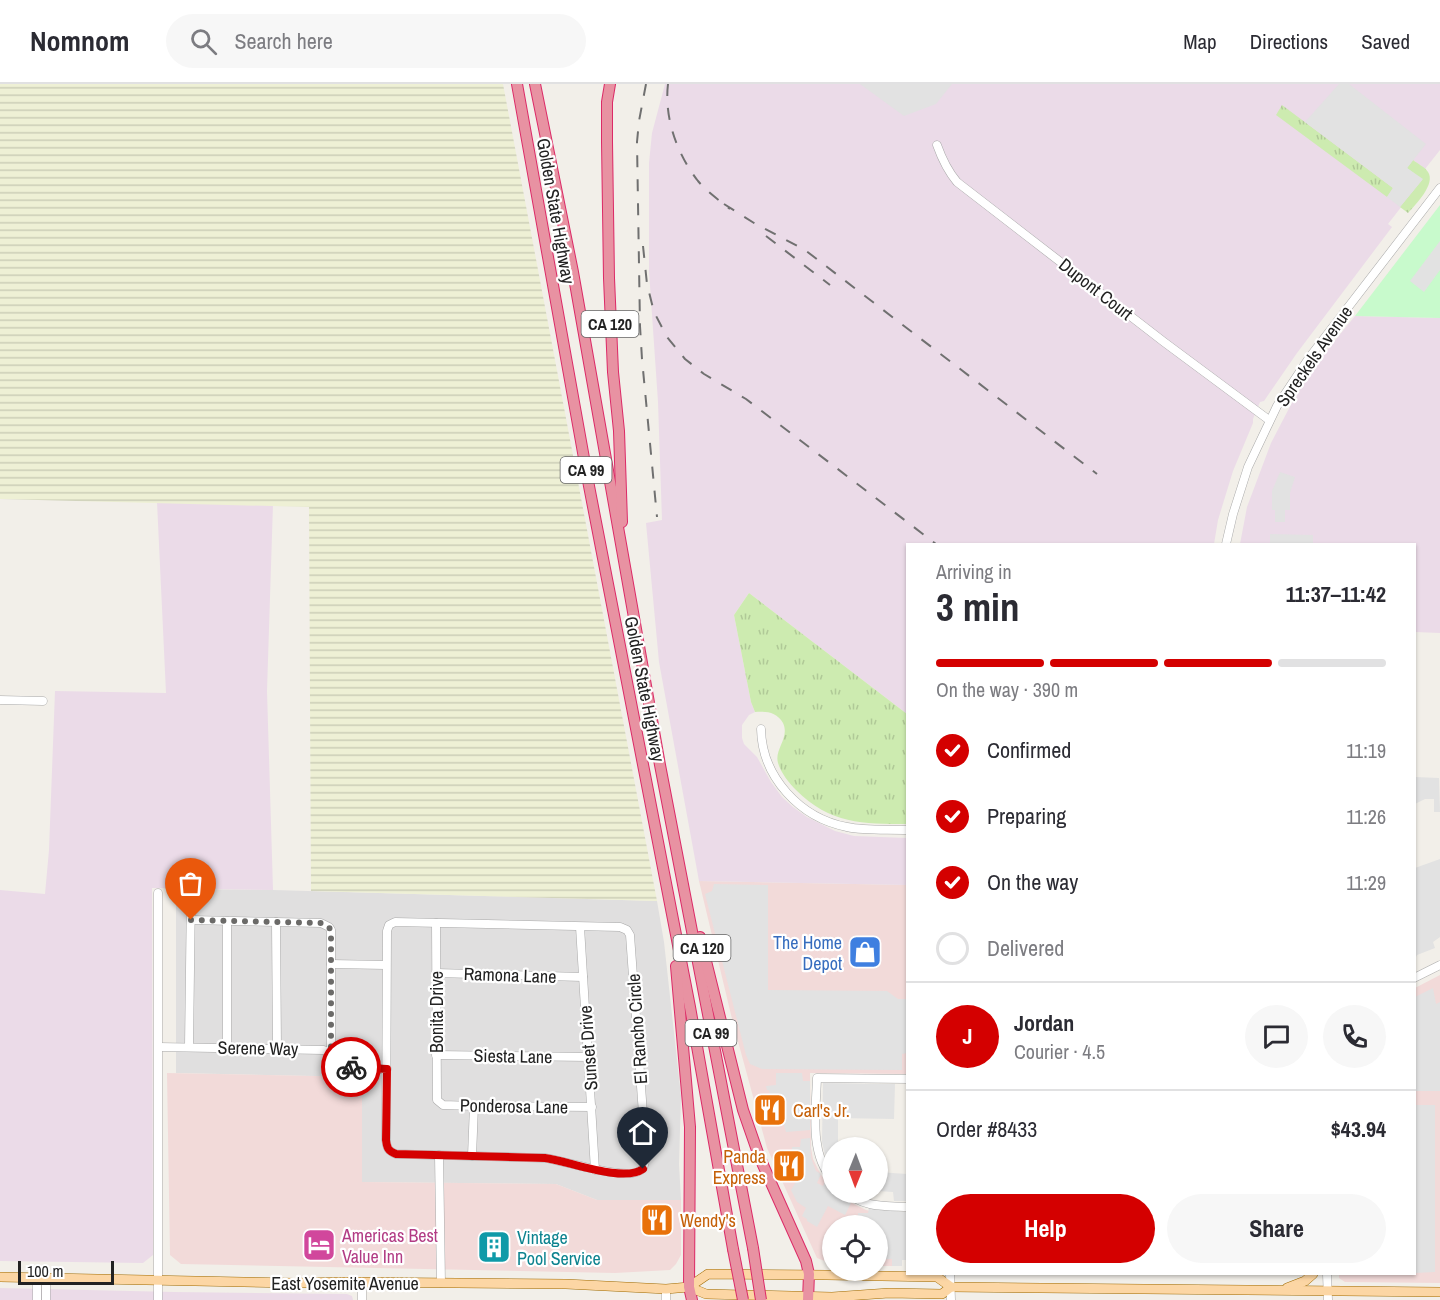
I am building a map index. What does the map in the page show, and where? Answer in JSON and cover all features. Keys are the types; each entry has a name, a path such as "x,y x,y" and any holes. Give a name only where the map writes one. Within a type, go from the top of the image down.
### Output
{"highway":[{"name":"Golden State Highway","path":"517,84 589,486 669,897 743,1300"},
{"name":"Golden State Highway","path":"536,84 573,272 670,818 761,1300"},
{"name":"CA 120","path":"610,84 607,142 609,290 613,372 619,431 624,564"},
{"name":"CA 120","path":"670,818 743,1110 759,1156 806,1262 809,1274 808,1298"},
{"name":"CA 120","path":"669,897 690,1127 689,1287"},
{"path":"689,1287 692,1300"}],"main road":[{"name":"East Yosemite Avenue","path":"689,1287 708,1274 809,1274 937,1277 951,1287 1281,1290 1328,1296 1440,1292"},
{"path":"1281,1290 1305,1281 1313,1275"},
{"name":"East Yosemite Avenue","path":"0,1277 294,1283 566,1284 666,1289 689,1287 706,1294 808,1298 889,1293 942,1294 951,1287"}],"street":[{"name":"Dupont Court","path":"937,145 948,171 957,182 1269,420"},
{"name":"Spreckels Avenue","path":"1226,543 1243,481 1269,420 1308,358 1440,188"},
{"path":"0,700 43,701"},
{"path":"761,729 761,742 771,772 784,790 812,814 847,827 906,830"},
{"path":"158,893 158,1300"},
{"path":"189,1046 191,893"},
{"path":"191,920 327,925 331,930 331,1052"},
{"path":"227,921 227,1048"},
{"path":"276,922 277,1049"},
{"name":"El Rancho Circle","path":"395,922 436,923 620,927 627,930 630,935 646,1155 643,1169 638,1172 605,1172 545,1158 389,1152 386,1140 387,930 389,925 395,922"},
{"name":"Bonita Drive","path":"436,923 437,1100"},
{"name":"Sunset Drive","path":"580,927 595,1170"},
{"path":"331,964 386,965"},
{"path":"1416,977 1440,965"},
{"name":"Ramona Lane","path":"436,973 583,976"},
{"name":"Serene Way","path":"159,1047 323,1050 331,1052 350,1067 387,1069"},
{"name":"Siesta Lane","path":"436,1054 589,1057"},
{"path":"822,1162 817,1142 817,1078 906,1079"},
{"name":"Ponderosa Lane","path":"437,1100 443,1105 592,1107"},
{"path":"472,1156 474,1106"},
{"path":"439,1155 441,1283"},
{"path":"867,1203 877,1206 906,1207"},
{"path":"951,1275 951,1300"},
{"path":"1327,1275 1328,1296"},
{"path":"37,1300 41,1278"},
{"path":"41,1278 46,1300"},
{"path":"362,1282 362,1300"},
{"path":"666,1289 666,1300"}],"shaded area":[{"path":"665,84 1440,84 1440,150 1425,169 1413,160 1423,179 1388,224 1392,227 1297,353 1264,401 1260,402 1233,471 1218,520 1214,543 906,543 906,713 749,593 734,615 755,712 749,715 742,725 744,744 757,757 782,797 807,817 835,831 854,836 906,838 906,885 699,881 659,662 646,523 662,520 658,402 649,271 649,163 652,133"},
{"path":"860,84 952,84 936,104 904,116"},
{"path":"1339,84 1349,84 1426,144 1407,168 1423,179 1400,207 1387,197 1393,188 1305,122"},
{"path":"1440,241 1440,270 1424,292 1410,281"},
{"path":"1355,316 1440,318 1440,633 1416,632 1416,543 1240,543 1247,507 1271,443 1297,393 1324,354"},
{"path":"1280,472 1295,477 1290,493 1290,510 1285,510 1285,522 1275,522 1275,510 1272,510 1272,491"},
{"path":"157,502 273,504 267,691 273,890 152,888 153,1255 143,1263 0,1261 0,890 45,894 49,850 55,691 166,693"},
{"path":"1270,534 1313,535 1313,543 1270,543"},
{"path":"1416,777 1439,778 1440,812 1434,812 1434,799 1425,799 1416,804"},
{"path":"1440,859 1440,937 1433,942 1435,948 1416,957 1416,868"},
{"path":"699,881 906,885 906,1074 810,1073 811,1148 813,1159 822,1176 822,1203 852,1203 881,1215 822,1215 822,1260 817,1258 767,1148 733,1023"},
{"path":"714,884 768,885 768,990 887,991 898,999 906,999 906,1053 902,1054 902,1070 762,1069 750,1064 705,894 712,891"},
{"path":"176,889 657,901 664,942 681,1096 679,1164 681,1200 597,1200 556,1184 361,1182 361,1077 176,1073"},
{"path":"1440,975 1440,1283 1345,1282 1339,1278 1339,1275 1416,1275 1416,987"},
{"path":"1433,988 1436,1004 1440,1002 1440,1091 1416,1091 1416,996"},
{"path":"167,1073 362,1077 362,1182 556,1184 597,1200 681,1200 681,1255 670,1270 615,1273 181,1264 170,1255"},
{"path":"776,1073 802,1073 803,1081 810,1081 810,1130 786,1132 776,1097 771,1099 766,1086 776,1085"},
{"path":"823,1083 895,1084 894,1119 838,1118 838,1137 822,1137"},
{"path":"1416,1105 1435,1105 1435,1272 1416,1273"},
{"path":"810,1138 811,1158 816,1171 821,1174 817,1183 822,1186 822,1203 851,1203 845,1215 828,1206 817,1227 802,1216 806,1208 797,1202 791,1190 803,1170 796,1155 792,1154 792,1147 800,1147 801,1139"},
{"path":"888,1173 906,1174 906,1201 894,1201 893,1192 888,1192"},
{"path":"869,1208 906,1212 906,1260 902,1260 902,1266 892,1266 892,1259 888,1259 888,1215 858,1215 858,1213 868,1213"},
{"path":"888,1227 906,1258 902,1260 902,1266 888,1266"},
{"path":"0,1288 347,1294 352,1296 353,1300 0,1300"}],"green space":[{"path":"0,84 503,84 657,901 311,891 309,507 0,499"},
{"path":"1282,105 1393,188 1387,197 1276,115"},
{"path":"1413,160 1427,170 1430,177 1424,194 1408,213 1400,207 1422,180 1407,168"},
{"path":"1440,205 1440,318 1355,316"},
{"path":"749,593 906,713 906,824 862,822 834,816 809,801 786,778 779,767 777,758 785,728 778,716 755,712 734,615"}],"railway":[{"path":"646,84 637,142 640,326 657,517"},
{"path":"668,84 670,123 678,147 702,185 730,209"},
{"path":"724,204 805,250 1097,474"},
{"path":"766,236 830,285"},
{"path":"643,246 647,284 654,312 667,337 685,359 704,374 746,399 935,543"}],"way so far":[{"path":"191,920 327,925 331,930 331,1052 351,1067"}],"place":[{"name":"The Home Depot","path":"865,952"},
{"name":"Carl's Jr.","path":"770,1110"},
{"name":"Panda Express","path":"789,1166"},
{"name":"Wendy's","path":"657,1220"},
{"name":"Americas Best Value Inn","path":"319,1245"},
{"name":"Vintage Pool Service","path":"494,1247"}],"route":[{"path":"351,1067 387,1069 386,1140 389,1152 545,1158 605,1172 632,1173 643,1169"}]}
